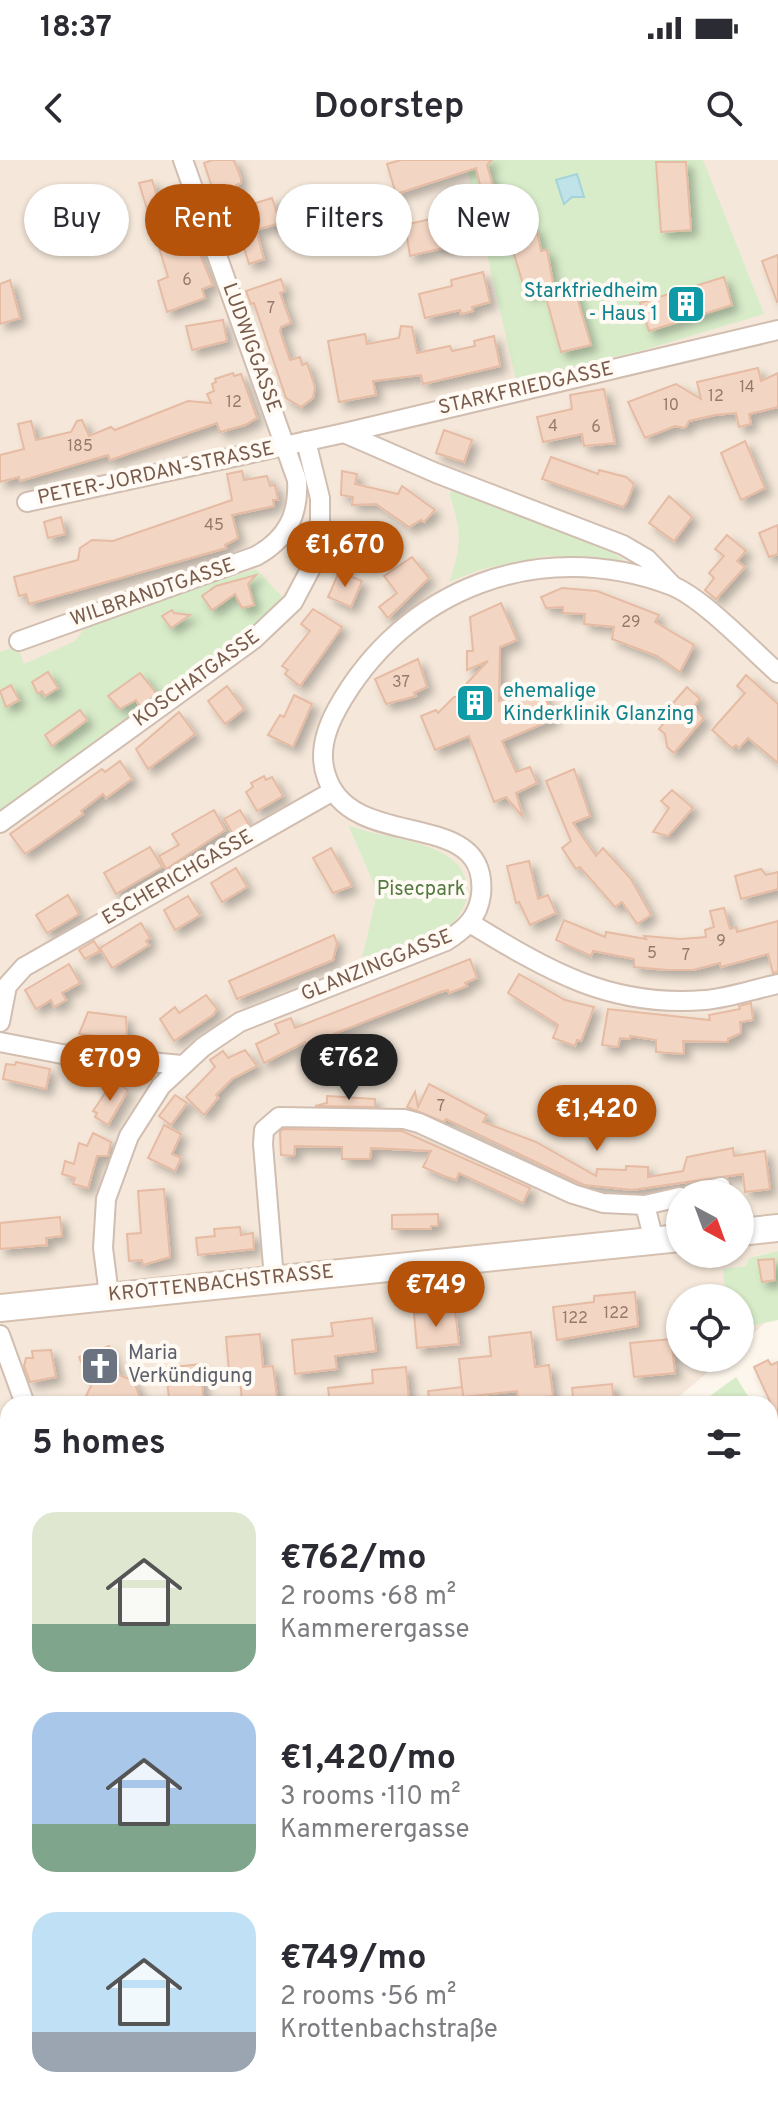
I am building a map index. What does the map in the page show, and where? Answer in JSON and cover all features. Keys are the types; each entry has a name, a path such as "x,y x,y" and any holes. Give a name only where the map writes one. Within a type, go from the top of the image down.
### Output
{"main road":[{"path":"754,1231 778,1228"},
{"name":"KROTTENBACHSTRASSE","path":"0,1308 666,1239"}],"street":[{"name":"LUDWIGGASSE","path":"183,160 286,446"},
{"name":"STARKFRIEDGASSE","path":"286,446 775,329"},
{"path":"344,433 436,473 623,545 647,559 672,585 778,673"},
{"name":"KOSCHATGASSE","path":"0,823 254,639 293,602 312,566 320,531 320,498 306,441"},
{"name":"PETER-JORDAN-STRASSE","path":"27,502 286,446"},
{"name":"WILBRANDTGASSE","path":"19,641 227,568 269,549 290,525 298,498 297,480 286,446"},
{"path":"333,791 322,752 336,711 379,650 428,607 485,581 542,568 595,569 672,585"},
{"name":"GLANZINGGASSE","path":"109,1295 103,1238 111,1179 138,1119 182,1065 240,1022 446,941 470,923 481,892 476,867 464,849 443,836 362,818 344,806 333,791"},
{"name":"ESCHERICHGASSE","path":"0,1022 7,986 24,967 333,791"},
{"path":"470,923 537,965 586,988 613,994 706,1000 778,984"},
{"path":"0,1042 62,1054 182,1065"},
{"path":"274,1279 263,1144 264,1130 279,1117 404,1119 573,1194 603,1203 645,1205 666,1200"},
{"path":"645,1205 666,1237"},
{"path":"0,1335 22,1396"}],"shaded area":[{"path":"0,160 778,160 778,1251 755,1256 765,1323 754,1333 754,1284 666,1284 666,1372 708,1372 680,1396 0,1396","holes":["348,825 369,835 426,846 363,959 376,897 373,882"]}],"green space":[{"path":"465,160 703,160 764,314 644,350 516,380 487,256 539,256 539,184 471,184"},
{"path":"450,492 599,544 625,561 547,556 479,570 449,582 459,539 450,496"},
{"path":"256,569 287,602 266,625 0,815 0,652 17,646 24,664 75,641 90,621"},
{"name":"Pisecpark","path":"348,825 420,844 453,860 463,872 467,888 464,907 454,922 444,931 366,962 362,959 376,897 373,882"},
{"path":"778,1251 778,1320 754,1325 754,1284 725,1284 723,1269 754,1268 754,1257"},
{"path":"736,1377 748,1396 710,1396"}],"water":[{"path":"577,174 584,197 572,197 564,204 556,180"}],"building":[{"path":"234,160 241,183 211,184 204,163"},
{"path":"401,160 492,160 487,165 493,184 480,184 476,168 412,189 412,184 393,184 387,164"},
{"path":"656,162 686,162 691,230 661,232"},
{"path":"152,180 153,184 145,184 145,202 139,183"},
{"path":"272,198 276,224 260,229 260,202"},
{"path":"428,220 428,252 412,256 412,223"},
{"path":"539,241 541,251 547,250 554,288 573,284 591,345 561,352 544,290 526,294 515,256 539,256"},
{"path":"260,244 264,259 249,264 247,256 260,256"},
{"path":"778,255 778,301 777,302 762,261"},
{"path":"162,256 200,256 213,285 202,289 205,298 167,312 158,281 168,277"},
{"path":"483,272 490,302 461,314 460,310 425,318 419,294 452,286 451,280"},
{"name":"Starkfriedheim - Haus 1","path":"724,277 732,305 649,331 640,303"},
{"path":"281,279 285,291 280,293 291,323 281,327 280,331 290,360 300,357 302,365 307,363 315,387 313,398 301,407 286,398 254,303 251,304 246,291"},
{"path":"10,280 20,318 0,324 0,284"},
{"path":"223,320 227,341 192,350 186,326"},
{"path":"401,326 412,327 417,353 450,346 452,351 475,346 474,341 494,336 500,366 423,384 421,375 373,381 376,395 339,402 328,341 365,334 367,344 399,338"},
{"path":"758,368 761,381 778,373 778,407 749,414 751,424 739,427 736,413 715,415 689,421 685,428 675,426 645,438 628,402 676,384 701,399 697,382"},
{"path":"233,373 234,376 241,374 257,418 245,425 220,432 217,423 110,460 108,455 20,481 19,477 0,482 0,455 24,449 18,424 31,421 36,440 71,432 77,421 82,420 89,436 111,427 115,430 188,401 211,403 207,394 214,391 212,384 216,382 215,379"},
{"path":"604,389 615,443 584,446 582,434 543,442 537,417 572,409 570,395"},
{"path":"444,430 472,440 464,462 436,453"},
{"path":"745,441 765,488 741,500 721,453"},
{"path":"551,457 598,474 599,470 626,477 634,484 627,502 623,507 542,479"},
{"path":"242,471 244,480 267,476 270,486 275,485 278,500 273,500 274,506 232,515 238,538 225,545 226,548 29,604 26,594 19,596 14,577 78,560 80,548 92,540 113,541 232,500 227,474"},
{"path":"342,471 357,474 355,484 398,494 402,486 435,510 424,522 421,520 409,527 376,504 352,505 353,497 341,495"},
{"path":"669,496 692,517 674,541 649,523"},
{"path":"61,517 65,534 48,538 44,522"},
{"path":"778,525 778,554 769,557 759,533"},
{"path":"341,528 372,532 369,554 346,555 348,551 337,550"},
{"path":"727,535 746,551 737,561 745,567 716,599 705,590 714,578 709,573 724,556 715,549"},
{"path":"412,557 429,578 388,618 379,607 397,593 384,576"},
{"path":"339,572 362,581 351,607 328,597"},
{"path":"256,575 248,584 254,605 242,608 235,594 212,610 202,596 216,586"},
{"path":"562,588 597,591 659,615 655,622 694,645 680,672 657,656 612,639 614,627 584,624 585,614 563,613 563,607 546,608 541,597"},
{"name":"ehemalige Kinderklinik Glanzing","path":"501,603 517,640 500,647 499,701 540,684 554,719 502,741 516,772 530,767 537,783 516,793 523,817 506,797 494,802 469,736 435,750 421,716 436,710 438,713 454,697 466,696 467,683 488,661 467,670 467,651 473,651 470,617"},
{"path":"313,609 342,627 300,686 285,674 288,670 282,666 310,631 301,624"},
{"path":"172,610 190,615 171,628 162,616"},
{"path":"418,659 427,687 414,693 416,696 386,704 375,679"},
{"path":"48,672 58,688 45,696 42,691 38,694 32,682"},
{"path":"140,673 157,694 140,707 136,700 120,709 108,696"},
{"path":"746,675 778,704 778,763 748,738 739,748 736,745 732,748 712,730 745,693 737,686"},
{"path":"11,685 19,700 6,707 0,691"},
{"path":"227,686 244,709 225,724 208,701"},
{"path":"687,687 700,699 693,708 704,718 674,753 667,747 665,734 659,729 671,714 667,710"},
{"path":"294,695 312,704 293,747 268,735 280,715 284,717"},
{"path":"80,710 87,720 52,746 45,735"},
{"path":"179,712 195,734 148,769 136,749"},
{"path":"120,761 132,779 106,798 103,794 81,811 83,814 25,854 10,834 102,769 105,772"},
{"path":"574,769 590,816 573,823 596,856 603,848 631,879 651,915 637,924 622,902 615,907 580,867 576,869 562,848 571,841 546,781"},
{"path":"264,776 266,780 272,777 283,796 257,811 246,792 253,787 251,783"},
{"path":"672,790 693,808 668,836 653,832 669,808 661,801"},
{"path":"214,810 225,830 166,869 159,856 179,845 172,834"},
{"path":"240,810 249,825 233,834 224,819"},
{"path":"150,847 162,867 116,894 104,873"},
{"path":"331,848 352,886 333,893 313,858"},
{"path":"529,861 538,899 548,895 556,913 530,925 519,902 516,903 507,866"},
{"path":"236,868 247,887 222,902 211,883"},
{"path":"761,869 766,875 778,872 778,889 741,899 735,876"},
{"path":"68,895 79,914 47,933 36,915"},
{"path":"188,896 200,915 175,930 164,910"},
{"path":"724,908 730,929 736,927 737,932 778,921 778,972 773,973 768,954 721,967 720,963 693,970 668,970 634,967 634,959 593,951 591,956 556,940 564,920 605,937 606,932 646,939 644,936 680,939 706,937 705,930 714,927 710,911"},
{"path":"141,923 150,938 146,941 149,945 112,968 100,948"},
{"path":"334,935 337,943 333,960 237,999 229,981"},
{"path":"94,941 100,951 85,959 79,950"},
{"path":"470,959 477,978 465,983 467,986 449,993 448,990 440,992 306,1045 305,1042 264,1063 256,1044 279,1033 275,1024 291,1018 295,1028"},
{"path":"69,964 80,983 62,993 66,1000 61,1003 54,1007 51,1000 36,1009 25,990"},
{"path":"519,974 565,1000 594,1007 581,1041 577,1040 575,1046 553,1038 558,1025 508,993"},
{"path":"206,995 217,1009 213,1015 174,1041 160,1019 175,1007 179,1013"},
{"path":"751,1003 753,1020 740,1022 741,1033 728,1039 728,1042 683,1041 684,1054 656,1052 656,1040 630,1036 630,1039 620,1038 618,1047 602,1045 608,1009 710,1020 709,1015 740,1009 739,1006"},
{"path":"88,1012 126,1017 127,1039 79,1034"},
{"path":"245,1050 257,1066 232,1079 216,1095 218,1098 204,1115 186,1097 215,1067 210,1060 223,1051 228,1058"},
{"path":"16,1062 50,1069 46,1089 3,1079 6,1064 15,1065"},
{"path":"113,1081 128,1090 108,1125 95,1117 97,1113 93,1111"},
{"path":"429,1084 487,1115 483,1122 536,1142 596,1176 597,1169 626,1170 626,1166 648,1167 648,1177 683,1171 687,1157 733,1148 734,1156 765,1151 770,1189 754,1191 754,1180 744,1180 743,1174 701,1180 666,1180 666,1185 632,1190 584,1185 446,1119 444,1122 407,1107 415,1092 418,1107"},
{"path":"175,1095 187,1103 171,1125 159,1116"},
{"path":"327,1096 375,1099 375,1107 315,1106 327,1103"},
{"path":"164,1125 181,1134 172,1154 181,1158 175,1171 148,1158"},
{"path":"283,1129 402,1131 530,1188 523,1203 459,1173 456,1180 444,1176 423,1167 431,1151 371,1148 370,1159 342,1159 342,1147 295,1146 294,1156 281,1155 280,1132"},
{"path":"93,1133 111,1142 108,1156 97,1156 88,1188 73,1184 75,1178 62,1174 65,1161 74,1164 79,1143 87,1146"},
{"path":"164,1189 170,1257 143,1265 142,1260 129,1261 127,1234 141,1233 138,1191"},
{"path":"438,1214 438,1226 431,1226 431,1229 392,1229 392,1215"},
{"path":"60,1217 62,1236 46,1238 47,1245 0,1249 0,1223"},
{"path":"240,1227 241,1235 253,1233 254,1249 198,1255 196,1238 215,1236 214,1229"},
{"path":"774,1259 775,1280 762,1282 758,1260"},
{"path":"635,1292 638,1326 557,1340 553,1307 594,1302 594,1296"},
{"path":"455,1310 459,1344 417,1348 414,1314"},
{"path":"372,1318 376,1351 335,1356 337,1369 295,1374 292,1340 333,1336 331,1323"},
{"path":"531,1332 535,1367 549,1365 553,1396 518,1396 517,1391 463,1396 459,1359 491,1356 489,1337"},
{"path":"260,1334 263,1367 273,1366 277,1396 242,1396 239,1370 229,1371 226,1337"},
{"path":"666,1339 666,1372 675,1373 634,1377 630,1343"},
{"name":"Maria Verkündigung","path":"109,1346 119,1375 134,1381 139,1396 86,1396 91,1386 79,1357"},
{"path":"51,1350 56,1377 30,1382 24,1366 26,1358 33,1358 32,1351"},
{"path":"768,1360 771,1365 778,1362 778,1396 767,1396 754,1367"},
{"path":"200,1364 203,1396 169,1396 166,1368"},
{"path":"406,1367 409,1396 329,1396 328,1388 373,1383 372,1370"},
{"path":"612,1384 613,1396 573,1396 572,1388"},
{"path":"462,1387 463,1396 429,1396 428,1391"}],"place":[{"name":"Starkfriedheim - Haus 1","path":"686,304"},
{"name":"ehemalige Kinderklinik Glanzing","path":"475,703"},
{"name":"Maria Verkündigung","path":"100,1366"}]}
